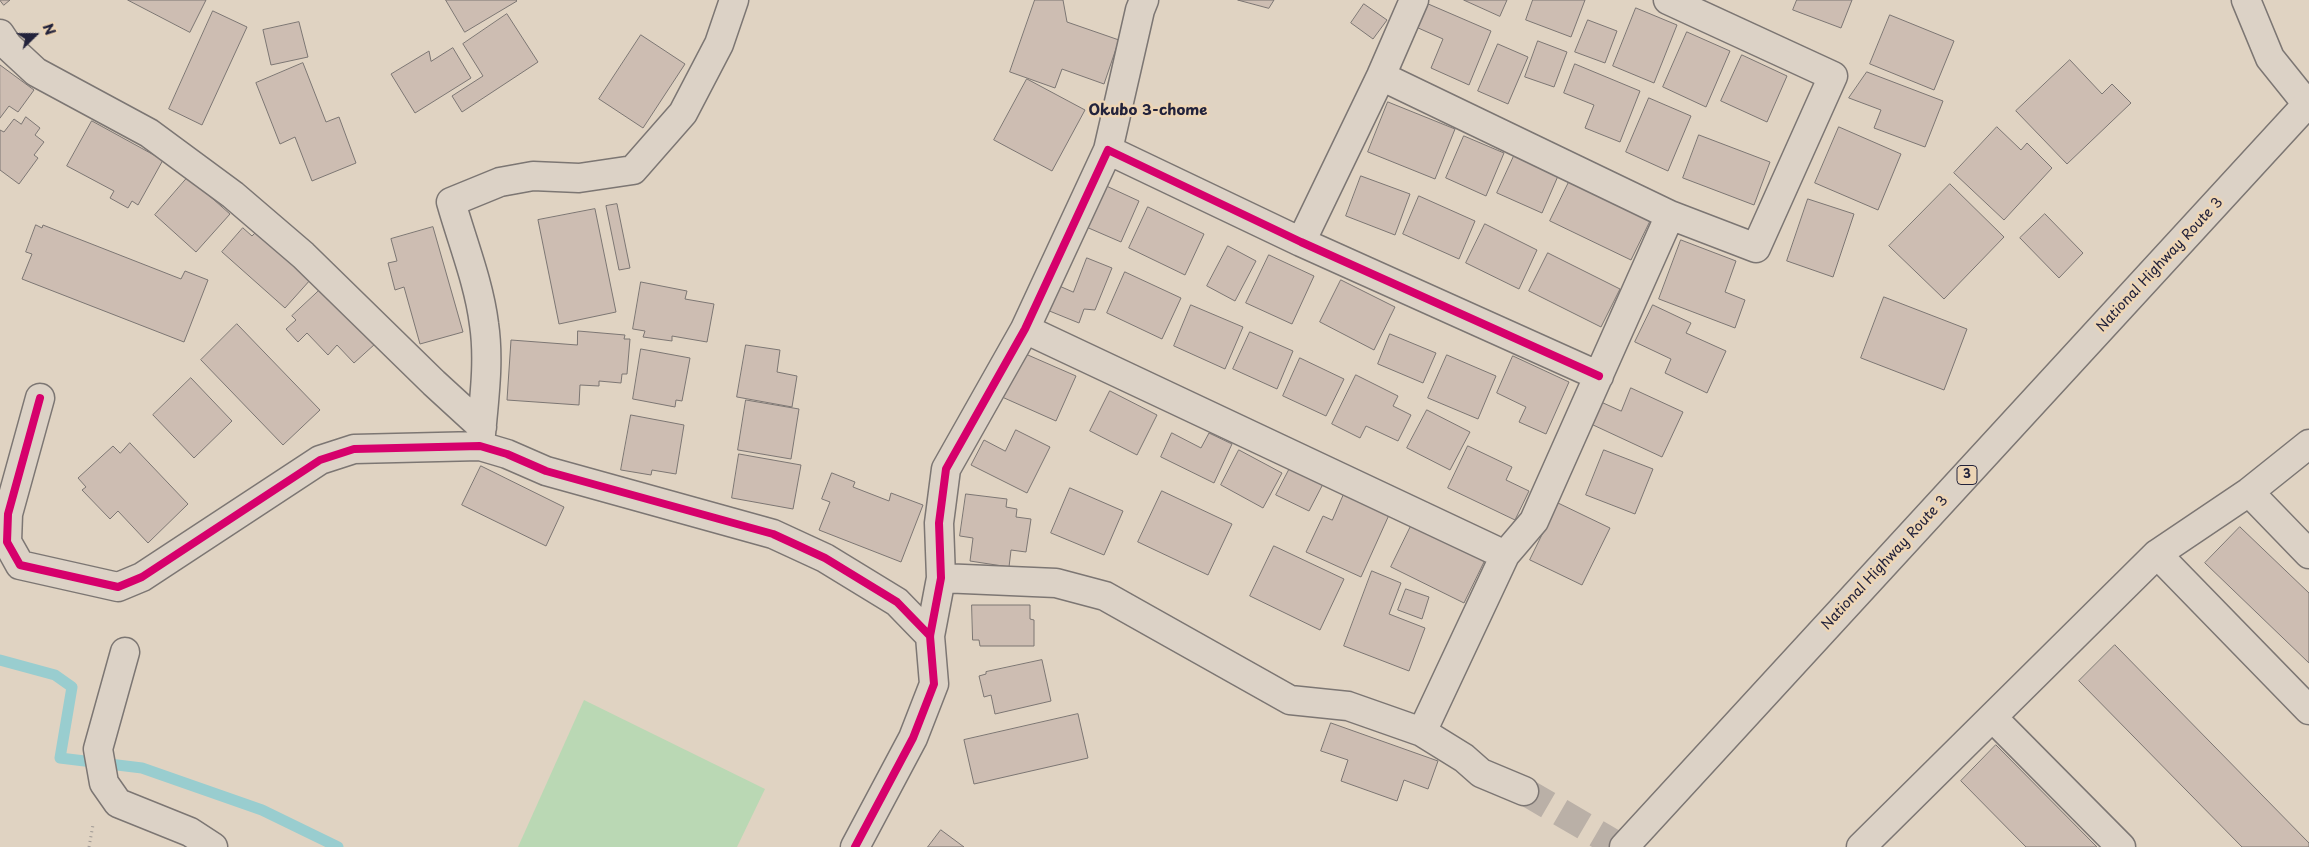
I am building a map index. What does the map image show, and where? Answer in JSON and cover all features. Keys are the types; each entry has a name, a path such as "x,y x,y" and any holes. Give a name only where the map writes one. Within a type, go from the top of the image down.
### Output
{"main road":[{"path":"481,436 486,374 484,323 473,276 450,202 500,182 533,176 578,178 633,170 683,113 719,44 734,0"},
{"path":"855,847 913,738 934,684 930,636 941,578 939,523 946,469 1025,329 1108,150 1140,10 1144,0"},
{"path":"1301,242 1381,76 1414,0"},
{"path":"1381,76 1670,215 1756,248 1833,76 1668,0"},
{"path":"2246,0 2270,58 2308,103"},
{"path":"0,34 8,46 36,72 149,133 233,195 303,255 434,383 481,436 508,454 546,471 773,534 825,558 897,602 930,636"},
{"name":"National Highway Route 3","path":"1624,847 2308,103"},
{"path":"1108,150 1301,242 1599,376"},
{"path":"1422,732 1505,555 1534,521 1670,215"},
{"path":"1025,329 1505,555"},
{"path":"40,398 8,514 7,542 20,565 118,587 142,578 320,460 354,449 481,436"},
{"path":"1861,847 2157,554 2249,492 2309,444"},
{"path":"2249,492 2309,554"},
{"path":"2157,554 2309,710"},
{"path":"941,578 1056,582 1105,596 1290,700 1348,706 1422,732 1464,758 1481,773 1524,791"},
{"path":"125,652 98,749 104,783 118,803 190,832 213,847"},
{"path":"1993,718 2121,847"}],"green space":[{"path":"584,700 765,789 737,847 518,847"}],"building":[{"path":"0,0 10,0 4,5"},
{"path":"128,0 206,0 190,32"},
{"path":"446,0 516,0 517,1 465,32"},
{"path":"1035,0 1063,0 1067,22 1119,40 1104,84 1062,69 1055,88 1010,72"},
{"path":"1238,0 1274,0 1269,8"},
{"path":"1464,0 1507,0 1500,16"},
{"path":"1533,0 1585,0 1571,37 1526,20"},
{"path":"1797,0 1852,0 1841,28 1793,10"},
{"path":"1426,3 1491,31 1469,85 1431,68 1443,39 1416,27"},
{"path":"1364,4 1387,20 1373,39 1351,23"},
{"path":"1636,8 1677,25 1654,83 1613,66"},
{"path":"213,11 247,27 202,125 169,109"},
{"path":"507,14 538,62 462,112 452,96 483,76 463,44"},
{"path":"1890,15 1954,41 1934,90 1870,64"},
{"path":"1588,20 1617,31 1605,63 1575,52"},
{"path":"299,22 308,57 271,65 263,30"},
{"path":"1687,32 1730,51 1706,107 1663,87"},
{"path":"641,35 685,64 643,128 599,99"},
{"path":"1538,41 1567,52 1554,87 1525,77"},
{"path":"1498,44 1528,57 1508,104 1478,91"},
{"path":"453,48 471,78 415,113 391,74 429,51 431,61"},
{"path":"1742,55 1787,76 1767,122 1721,101"},
{"path":"2070,60 2102,94 2112,84 2131,103 2067,164 2016,111"},
{"path":"303,63 326,122 339,117 356,163 312,181 295,137 280,144 256,83"},
{"path":"1575,64 1640,91 1620,142 1585,128 1594,105 1564,93"},
{"path":"0,65 34,90 18,112 9,106 0,118"},
{"path":"1867,72 1943,101 1925,147 1874,128 1881,110 1849,98"},
{"path":"1027,79 1085,110 1052,171 994,140"},
{"path":"1649,98 1691,116 1668,171 1626,152"},
{"path":"1388,102 1455,129 1435,179 1368,152"},
{"path":"26,117 40,128 35,135 44,142 34,155 38,158 19,184 0,170 0,130 4,132 14,119 21,124"},
{"path":"92,121 163,160 138,205 132,201 128,208 110,198 114,191 67,166"},
{"path":"1839,127 1901,154 1878,210 1815,183"},
{"path":"1997,127 2021,150 2027,143 2052,168 2004,220 1954,173"},
{"path":"1699,135 1770,162 1754,205 1683,178"},
{"path":"1464,136 1504,153 1486,196 1446,178"},
{"path":"1514,156 1558,176 1542,213 1497,193"},
{"path":"1361,176 1410,194 1395,235 1346,216"},
{"path":"188,177 230,214 196,252 155,215"},
{"path":"1569,182 1650,221 1631,260 1550,221"},
{"path":"1102,184 1139,201 1121,242 1084,226"},
{"path":"1950,184 2004,237 1944,299 1889,246"},
{"path":"1419,196 1475,221 1459,259 1403,234"},
{"path":"1808,199 1854,214 1833,277 1787,261"},
{"path":"617,204 630,268 619,270 606,206"},
{"path":"1148,207 1204,234 1185,275 1129,248"},
{"path":"595,209 616,312 559,324 538,220"},
{"path":"2045,214 2083,253 2059,278 2020,238"},
{"path":"1485,224 1537,250 1519,289 1466,263"},
{"path":"36,225 42,228 43,225 181,279 185,271 208,280 184,342 22,279 32,254 26,252"},
{"path":"433,227 463,332 420,344 404,287 395,290 388,263 397,261 391,239"},
{"path":"243,228 252,236 257,231 311,279 285,308 222,252"},
{"path":"1681,240 1736,261 1725,292 1745,300 1735,328 1659,299"},
{"path":"1228,246 1256,261 1235,301 1207,286"},
{"path":"1548,253 1620,289 1601,327 1529,291"},
{"path":"1269,255 1314,276 1292,324 1246,303"},
{"path":"1087,258 1112,268 1095,310 1084,309 1079,323 1047,310 1057,285 1073,292"},
{"path":"1125,272 1181,298 1162,339 1107,313"},
{"path":"1341,280 1395,307 1374,350 1320,322"},
{"path":"641,282 687,291 685,299 714,304 707,342 672,336 672,341 643,337 645,331 633,329"},
{"path":"322,288 375,344 354,363 337,345 328,355 307,333 298,342 286,329 296,320 292,316"},
{"path":"1884,297 1967,329 1944,390 1861,358"},
{"path":"1191,305 1243,327 1225,369 1174,346"},
{"path":"1653,305 1691,323 1686,333 1726,351 1707,393 1665,373 1671,359 1635,342"},
{"path":"237,324 320,410 283,445 201,360"},
{"path":"578,331 625,335 624,339 630,339 627,374 622,374 621,383 599,381 599,386 580,385 579,405 507,400 511,340 577,345"},
{"path":"1250,332 1293,351 1277,389 1233,369"},
{"path":"1390,334 1436,353 1423,383 1378,364"},
{"path":"746,345 780,350 777,372 797,376 792,407 737,397"},
{"path":"641,349 690,358 682,401 676,400 675,407 633,399"},
{"path":"1021,352 1076,376 1056,421 1002,397"},
{"path":"1447,355 1496,376 1478,419 1428,398"},
{"path":"1513,356 1569,382 1546,434 1519,422 1526,407 1497,393"},
{"path":"1300,358 1344,379 1326,416 1283,396"},
{"path":"1356,375 1398,396 1393,406 1411,415 1398,441 1366,426 1360,438 1332,424"},
{"path":"191,378 232,421 194,458 153,415"},
{"path":"1631,388 1683,412 1662,457 1591,424 1601,402 1621,411"},
{"path":"1110,391 1157,415 1137,455 1090,431"},
{"path":"746,400 799,409 791,459 738,450"},
{"path":"1427,410 1470,432 1450,470 1407,448"},
{"path":"631,415 684,425 676,474 652,470 651,475 621,470"},
{"path":"1016,430 1050,447 1027,493 971,465 984,440 1005,451"},
{"path":"1172,433 1201,448 1209,433 1232,444 1214,483 1161,457"},
{"path":"130,443 188,504 148,543 118,511 110,519 82,490 86,487 78,478 113,446 120,453"},
{"path":"1468,446 1512,467 1506,480 1529,491 1515,520 1448,488"},
{"path":"1239,450 1282,473 1263,508 1221,485"},
{"path":"1604,450 1653,469 1635,514 1586,495"},
{"path":"739,454 801,465 793,509 732,498"},
{"path":"481,466 564,507 546,546 462,505"},
{"path":"1290,468 1323,484 1309,511 1276,495"},
{"path":"832,473 855,482 853,487 889,501 891,493 923,505 901,562 819,530 830,502 822,499"},
{"path":"1070,488 1123,511 1104,555 1051,533"},
{"path":"1162,491 1232,524 1208,575 1138,542"},
{"path":"966,494 1007,499 1006,507 1017,509 1016,517 1031,519 1026,552 1011,550 1009,567 970,561 973,538 960,536"},
{"path":"1344,494 1389,515 1361,577 1306,552 1323,516 1332,520"},
{"path":"1558,503 1610,528 1582,585 1530,560"},
{"path":"1412,524 1485,560 1464,603 1391,567"},
{"path":"2240,527 2309,593 2309,663 2205,563"},
{"path":"1274,546 1344,579 1320,630 1250,596"},
{"path":"1372,571 1401,583 1389,614 1425,628 1409,671 1344,646"},
{"path":"1406,589 1429,597 1422,619 1398,610"},
{"path":"972,605 1030,605 1030,619 1034,620 1034,646 980,646 979,640 973,640"},
{"path":"2115,645 2309,843 2309,847 2242,847 2079,681"},
{"path":"1042,660 1051,701 995,714 991,695 984,697 979,676 986,674 986,672"},
{"path":"1078,714 1088,758 974,784 964,740"},
{"path":"1331,723 1438,761 1428,789 1404,780 1397,801 1341,781 1348,760 1321,751"},
{"path":"1996,745 2097,847 2026,847 1961,781"},
{"path":"941,830 964,847 928,847"}],"waterway":[{"path":"0,660 55,675 72,687 60,758 142,768 262,810 338,847"}],"tunnel":[{"path":"1524,791 1620,847"}],"cycle path":[{"path":"855,847 913,738 934,684 930,636 941,578 939,523 946,469 1025,329 1108,150 1301,242 1599,376"},
{"path":"40,398 8,514 7,542 20,565 118,587 142,577 320,460 354,449 480,446 507,454 546,471 773,534 825,558 897,602 930,636"}],"district":[{"name":"Okubo 3-chome","path":"1148,111"}]}
